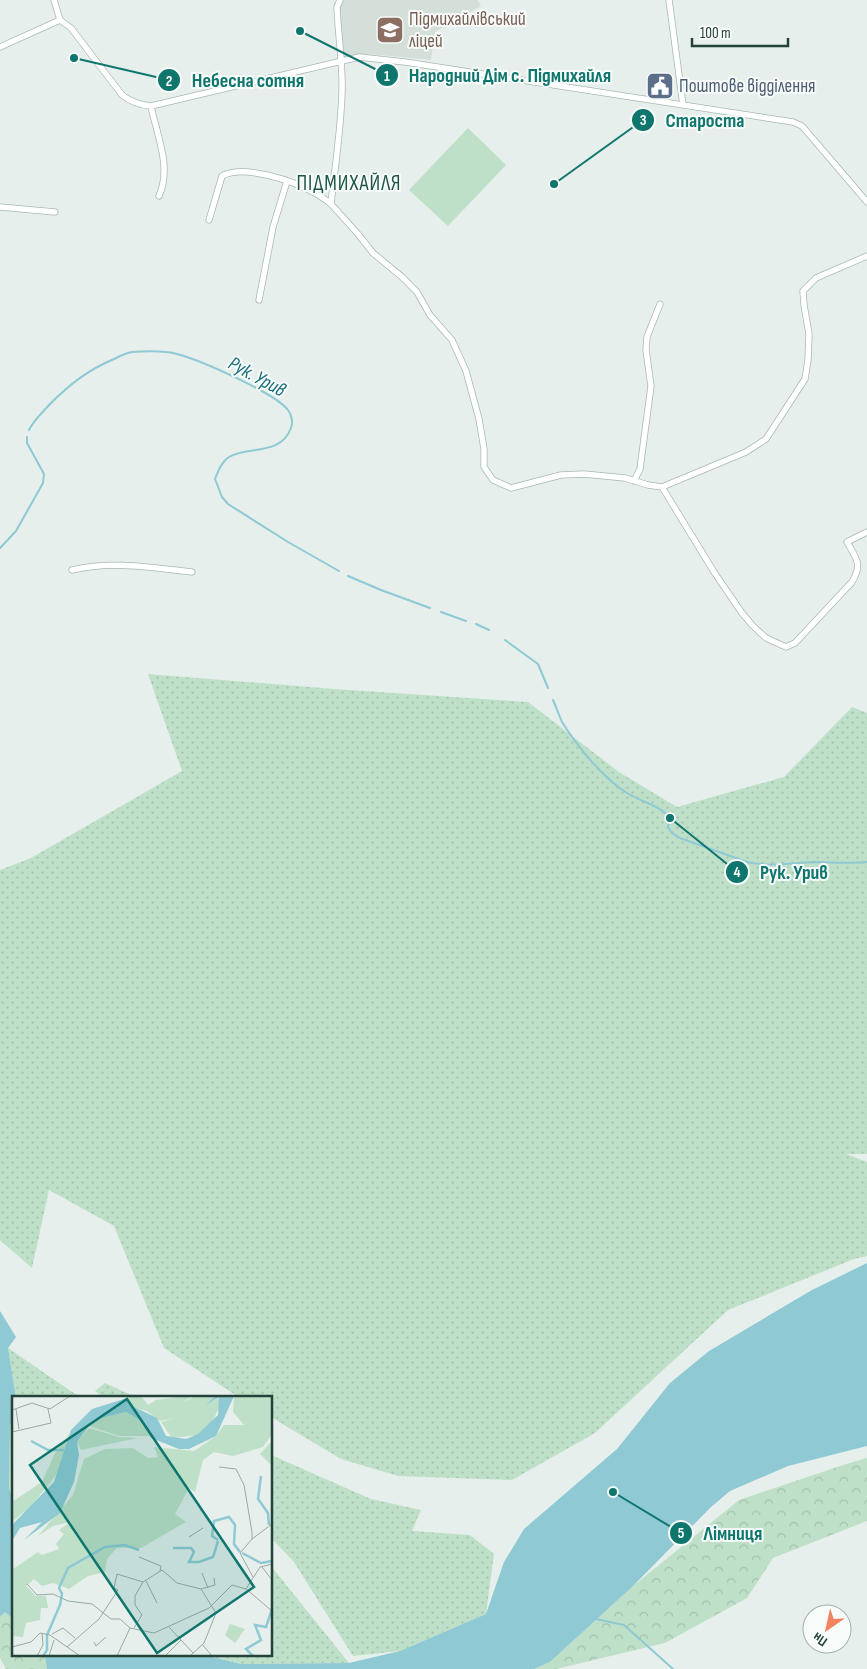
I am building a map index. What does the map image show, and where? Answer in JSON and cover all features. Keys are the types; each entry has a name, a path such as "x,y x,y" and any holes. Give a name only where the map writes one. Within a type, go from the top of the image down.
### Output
{"street":[{"path":"54,0 60,20 71,28 122,95 130,102 140,105 150,106 359,57 405,62 793,122 802,126 867,202"},
{"path":"331,204 342,94 342,61 336,7 340,0"},
{"path":"669,0 683,105"},
{"path":"0,47 60,20"},
{"path":"150,106 165,174 164,184 159,196"},
{"path":"209,220 222,176 228,173 249,172 287,181 317,193 331,204 373,253 417,292 430,315 452,340 466,371 479,419 484,450 484,467 493,480 511,488 561,475 626,478 662,487 746,452 766,440 805,379 809,334 803,291 816,278 867,256"},
{"path":"259,300 273,227 287,181"},
{"path":"0,207 55,212"},
{"path":"634,481 640,469 651,386 646,350 647,337 660,304"},
{"path":"662,487 714,572 742,613 766,638 786,647 795,643 852,582 858,572 858,561 847,542 867,532"},
{"path":"72,570 114,564 192,572"}],"shaded area":[{"name":"Підмихайлівський ліцей","path":"344,0 478,0 481,6 435,32 431,60 369,54 343,57 340,7"}],"green space":[{"path":"468,128 506,165 448,226 409,190"},
{"path":"148,674 528,702 619,772 677,807 784,777 852,707 867,713 867,1154 846,1154 867,1162 867,1256 854,1259 728,1310 595,1433 512,1480 398,1476 341,1459 272,1418 272,1396 237,1396 164,1348 114,1226 49,1190 32,1268 0,1240 0,870 31,858 182,771"},
{"path":"8,1348 78,1396 16,1396"},
{"path":"105,1383 134,1396 102,1396 95,1391"},
{"path":"12,1422 12,1497 9,1488 10,1425"},
{"path":"272,1455 371,1499 421,1510 412,1531 470,1535 494,1554 486,1614 400,1651 353,1656 294,1562 272,1539"},
{"path":"867,1458 867,1521 773,1558 747,1598 665,1643 556,1669 534,1669 550,1662 633,1586 739,1500"},
{"path":"272,1567 349,1663 241,1664 208,1656 272,1656"},
{"path":"5,1612 12,1618 12,1656 45,1656 47,1669 6,1669 0,1658 0,1617"}],"water":[{"path":"867,1263 867,1446 788,1466 730,1491 711,1507 633,1586 550,1662 534,1669 47,1669 45,1656 208,1656 241,1664 349,1663 400,1651 486,1614 504,1562 524,1529 617,1449 670,1383 709,1351 812,1290"},
{"path":"0,1311 16,1337 8,1348 16,1396 12,1396 12,1422 10,1425 9,1488 12,1497 12,1618 5,1612 0,1617"}],"waterway":[{"name":"Рук. Урив","path":"29,430 50,404 72,384 96,368 128,353 149,351 172,353 188,357 219,370 253,386 280,403 288,410 292,421 291,428 280,443 272,447 236,454 224,462 215,479 222,497 228,504 288,542 339,571"},
{"name":"Рук. Урив","path":"0,548 16,531 43,483 44,474 27,443 27,437"},
{"name":"Рук. Урив","path":"348,576 430,608"},
{"name":"Рук. Урив","path":"441,612 466,621"},
{"name":"Рук. Урив","path":"476,624 489,630"},
{"name":"Рук. Урив","path":"505,640 538,664 548,688"},
{"name":"Рук. Урив","path":"553,700 562,722 591,761 618,787 666,814 670,818 668,827 672,833 680,838 747,862 771,864 867,862"},
{"path":"596,1619 624,1625 673,1669"}],"place":[{"name":"Підмихайлівський ліцей","path":"390,30"},
{"name":"Народний Дім с. Підмихайля","path":"300,31"},
{"name":"Небесна сотня","path":"74,58"},
{"name":"Поштове відділення","path":"660,86"},
{"name":"Староста","path":"554,184"},
{"name":"Рук. Урив","path":"670,818"},
{"name":"Лімниця","path":"613,1492"}],"district":[{"name":"ПІДМИХАЙЛЯ","path":"349,183"}]}
